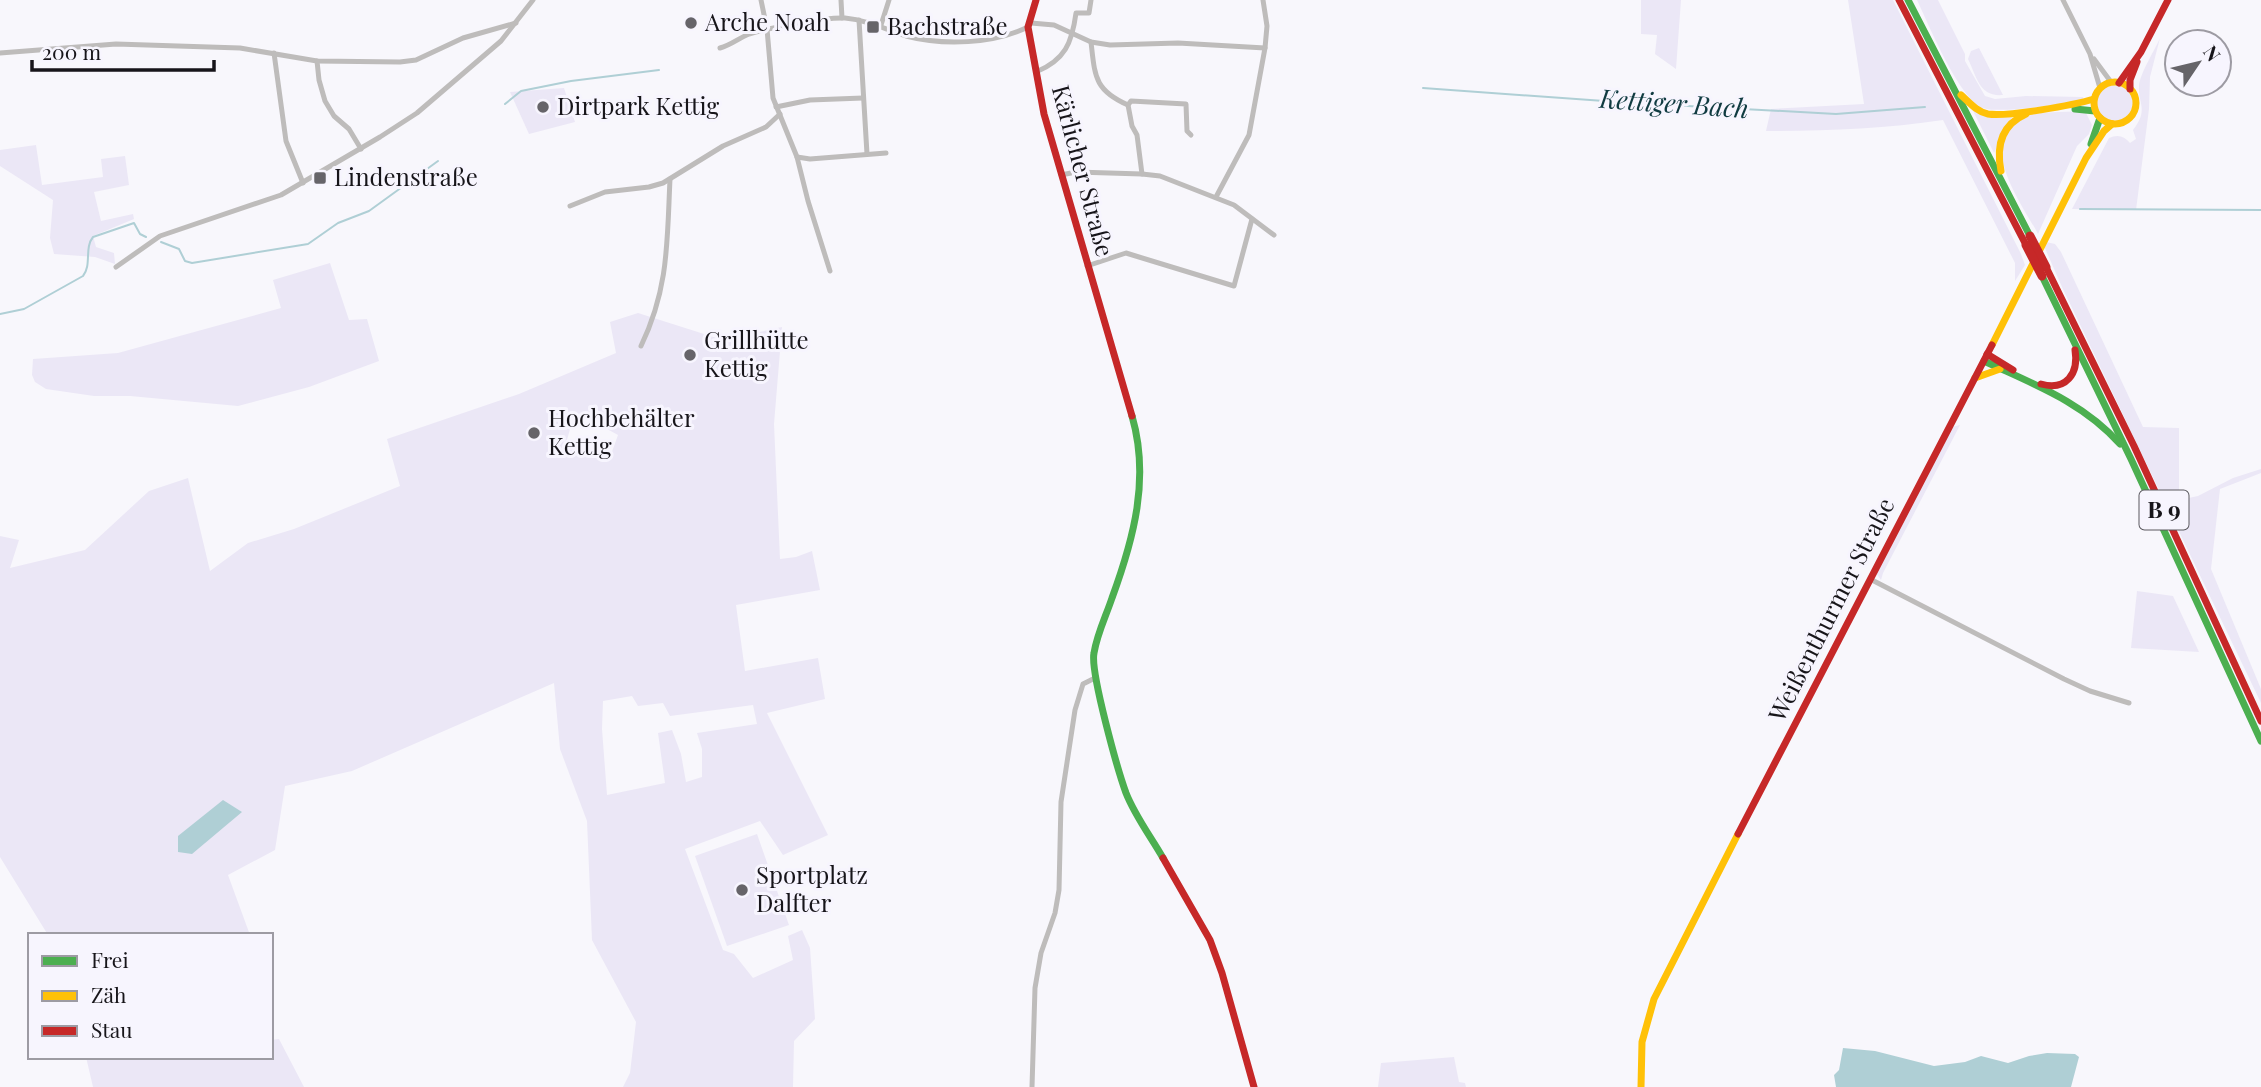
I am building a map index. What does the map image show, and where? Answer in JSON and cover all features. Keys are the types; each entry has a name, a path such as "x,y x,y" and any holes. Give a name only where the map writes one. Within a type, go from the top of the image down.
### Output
{"main road":[{"path":"1029,25 1036,0"},
{"name":"B 9","path":"1899,0 2134,446 2261,721"},
{"name":"B 9","path":"1908,0 2004,183 2028,241"},
{"path":"2004,183 1998,148 2003,133 2014,120 2035,113 2086,108 2112,124 2125,121 2133,113 2135,100 2130,89 2131,79 2141,52 2168,0"},
{"name":"Kärlicher Straße","path":"1029,25 1044,114 1137,433 1142,459 1142,491 1131,542 1093,655 1095,678 1119,770 1131,803 1210,940 1254,1087"},
{"path":"2098,115 2094,99 2100,88 2115,83 2141,52"},
{"path":"1950,82 1974,108 1995,115 2094,99"},
{"path":"2115,83 2130,89"},
{"name":"Weißenthurmer Straße","path":"2086,158 2098,115"},
{"name":"Weißenthurmer Straße","path":"1640,1085 1641,1046 1656,993 1986,358 2086,158 2112,124"},
{"name":"B 9","path":"2044,272 2261,741"},
{"name":"B 9","path":"1986,358 2039,384 2056,387 2069,380 2077,366 2071,335"},
{"name":"B 9","path":"1986,358 2000,369 2092,416 2111,432 2131,459"},
{"path":"1975,378 2000,369"}],"street":[{"path":"116,267 160,236 255,205 303,183 361,149 417,113 501,41 533,0"},
{"path":"761,0 773,98 797,157 830,271"},
{"path":"841,0 842,18"},
{"path":"881,25 889,0"},
{"path":"1036,72 1051,66 1061,56 1073,33 1076,13 1089,13 1091,0"},
{"path":"1216,197 1249,135 1265,48 1263,0"},
{"path":"2063,0 2090,54 2100,88"},
{"path":"720,48 766,29 842,18 881,25 906,36 946,41 989,39 1018,32 1029,25 1054,25 1091,42 1110,45 1178,43 1265,48"},
{"path":"859,20 867,154"},
{"path":"0,52 116,44 240,48 317,61 416,60 463,38 516,23"},
{"path":"1091,42 1095,75 1100,86 1110,97 1128,105"},
{"path":"274,53 286,141 303,183"},
{"path":"2090,54 2115,83"},
{"path":"317,61 325,101 334,116 349,129 361,149"},
{"path":"776,107 810,100 863,98"},
{"path":"1128,105 1137,100 1186,104 1187,131 1191,135"},
{"path":"1128,105 1132,126 1137,135 1142,174"},
{"path":"570,206 605,192 649,187 670,179 723,146 766,127 780,114"},
{"path":"797,157 810,159 886,153"},
{"path":"1061,175 1076,172 1160,176 1234,205 1274,235"},
{"path":"641,346 655,315 665,275 670,179"},
{"path":"1087,265 1126,253 1234,286 1252,219"},
{"path":"1870,579 2064,679 2090,691 2129,703"},
{"path":"1032,1087 1037,970 1059,890 1061,802 1075,710 1083,684 1095,678"}],"shaded area":[{"path":"1641,0 1681,0 1676,69 1655,54 1657,35 1641,34"},
{"path":"1848,0 1893,0 2021,254 2025,265 2015,281 2015,263 1943,120 1855,129 1766,131 1771,109 1864,104"},
{"path":"1917,0 1938,0 1965,54 1965,61 1985,96 1995,99 2026,96 2083,97 2084,100 2016,109 1983,108 1964,91"},
{"path":"2160,38 2150,77 2149,109 2136,210 2072,209 2109,138 2121,136 2130,143 2136,139 2133,130 2142,112 2140,81"},
{"path":"1979,48 2003,95 1989,93 1977,79 1968,59 1971,51"},
{"path":"2115,85 2128,90 2133,103 2128,116 2115,121 2102,116 2097,103 2102,90"},
{"name":"Dirtpark Kettig","path":"564,88 575,122 529,134 510,92"},
{"path":"1972,109 2013,115 1994,153"},
{"path":"2085,111 2092,125 2089,134 2077,146 2038,234 2006,174 2002,157 2003,141 2010,128 2025,117"},
{"path":"36,145 42,185 103,177 101,159 125,156 129,185 94,192 101,221 133,214 134,219 93,236 96,247 114,253 115,264 95,257 54,254 50,238 53,200 0,166 0,150"},
{"path":"2046,242 2055,244 2061,252 2143,427 2179,428 2179,500 2198,496 2233,478 2261,469 2261,473 2220,489 2211,569 2261,689 2261,703 2062,287 2044,246"},
{"path":"330,263 349,320 367,319 379,361 309,387 238,406 130,396 94,396 46,389 35,382 32,375 33,359 118,353 281,308 273,280"},
{"path":"638,313 723,340 782,327 774,424 780,559 812,551 820,590 736,605 745,671 818,658 825,699 767,713 828,835 783,855 760,821 685,849 723,950 734,954 753,978 793,960 788,936 802,930 810,948 815,1019 794,1041 793,1087 623,1087 630,1073 636,1022 592,940 587,821 560,749 554,683 352,771 285,786 275,850 228,875 249,933 47,933 0,857 0,536 19,540 10,568 85,550 149,491 188,478 210,571 248,543 294,529 400,486 387,439 519,394 616,353 610,322","holes":["574,415 605,417 612,421 607,429 618,435 609,460 565,447","632,696 638,706 663,703 670,716 753,705 757,724 697,733 702,749 702,777 686,782 681,754 672,730 658,733 665,783 607,795 602,729 603,701"]},
{"path":"1960,425 1881,580 1876,573 1952,427"},
{"path":"2137,591 2173,596 2199,652 2131,648"},
{"name":"Sportplatz Dalfter","path":"757,834 789,925 727,946 695,856"},
{"path":"279,1039 304,1087 93,1087 86,1059 273,1059 273,1040"},
{"path":"1454,1057 1459,1082 1465,1083 1466,1087 1378,1087 1381,1063"}],"water":[{"path":"223,800 242,812 192,854 178,852 178,836"},
{"path":"1843,1048 1875,1051 1934,1066 1965,1062 1981,1056 2008,1063 2047,1053 2075,1054 2079,1057 2071,1087 1836,1087 1834,1075 1839,1070"}],"waterway":[{"name":"Kettiger Bach","path":"505,104 521,91 571,81 659,70"},
{"name":"Kettiger Bach","path":"1423,88 1836,114 1925,107"},
{"name":"Kettiger Bach","path":"161,242 179,249 185,261 192,263 308,244 338,223 369,211 438,161"},
{"name":"Kettiger Bach","path":"2080,209 2261,210"},
{"name":"Kettiger Bach","path":"0,314 24,309 83,276 93,237 134,223 140,234 146,237"}],"traffic: fast":[{"path":"1908,0 2030,236"},
{"path":"2075,109 2095,111"},
{"path":"2091,144 2100,118"},
{"path":"2042,276 2131,459 2261,741"},
{"path":"1984,361 2074,405 2106,429 2120,444"},
{"path":"1132,416 1140,462 1137,508 1127,553 1097,639 1094,664 1106,722 1126,793 1163,858"}],"traffic: slow":[{"path":"2115,82 2130,88 2136,103 2130,118 2115,124 2100,118 2094,103 2100,88 2115,82"},
{"path":"1961,95 1980,111 1988,114 2041,110 2094,99"},
{"path":"2001,171 1999,153 2002,137 2011,124 2026,114"},
{"path":"1992,345 2086,158 2104,131 2112,124"},
{"path":"1975,378 2000,369"},
{"path":"1641,1087 1642,1042 1654,999 1738,834"}],"traffic: jam":[{"path":"1036,0 1028,27 1044,114 1132,416"},
{"path":"1899,0 2026,245"},
{"path":"2119,83 2141,52 2168,0"},
{"path":"2130,89 2130,80 2137,62"},
{"path":"2030,236 2046,267"},
{"path":"2026,245 2042,276"},
{"path":"2046,267 2134,446 2261,721"},
{"path":"1738,834 1992,345"},
{"path":"2041,384 2057,385 2069,379 2075,366 2075,350"},
{"path":"1987,354 2013,370"},
{"path":"1163,858 1210,940 1254,1087"}],"place":[{"name":"Arche Noah","path":"691,23"},
{"name":"Bachstraße","path":"873,27"},
{"name":"Dirtpark Kettig","path":"543,107"},
{"name":"Lindenstraße","path":"320,178"},
{"name":"Grillhütte Kettig","path":"690,355"},
{"name":"Hochbehälter Kettig","path":"534,433"},
{"name":"Sportplatz Dalfter","path":"742,890"}]}
